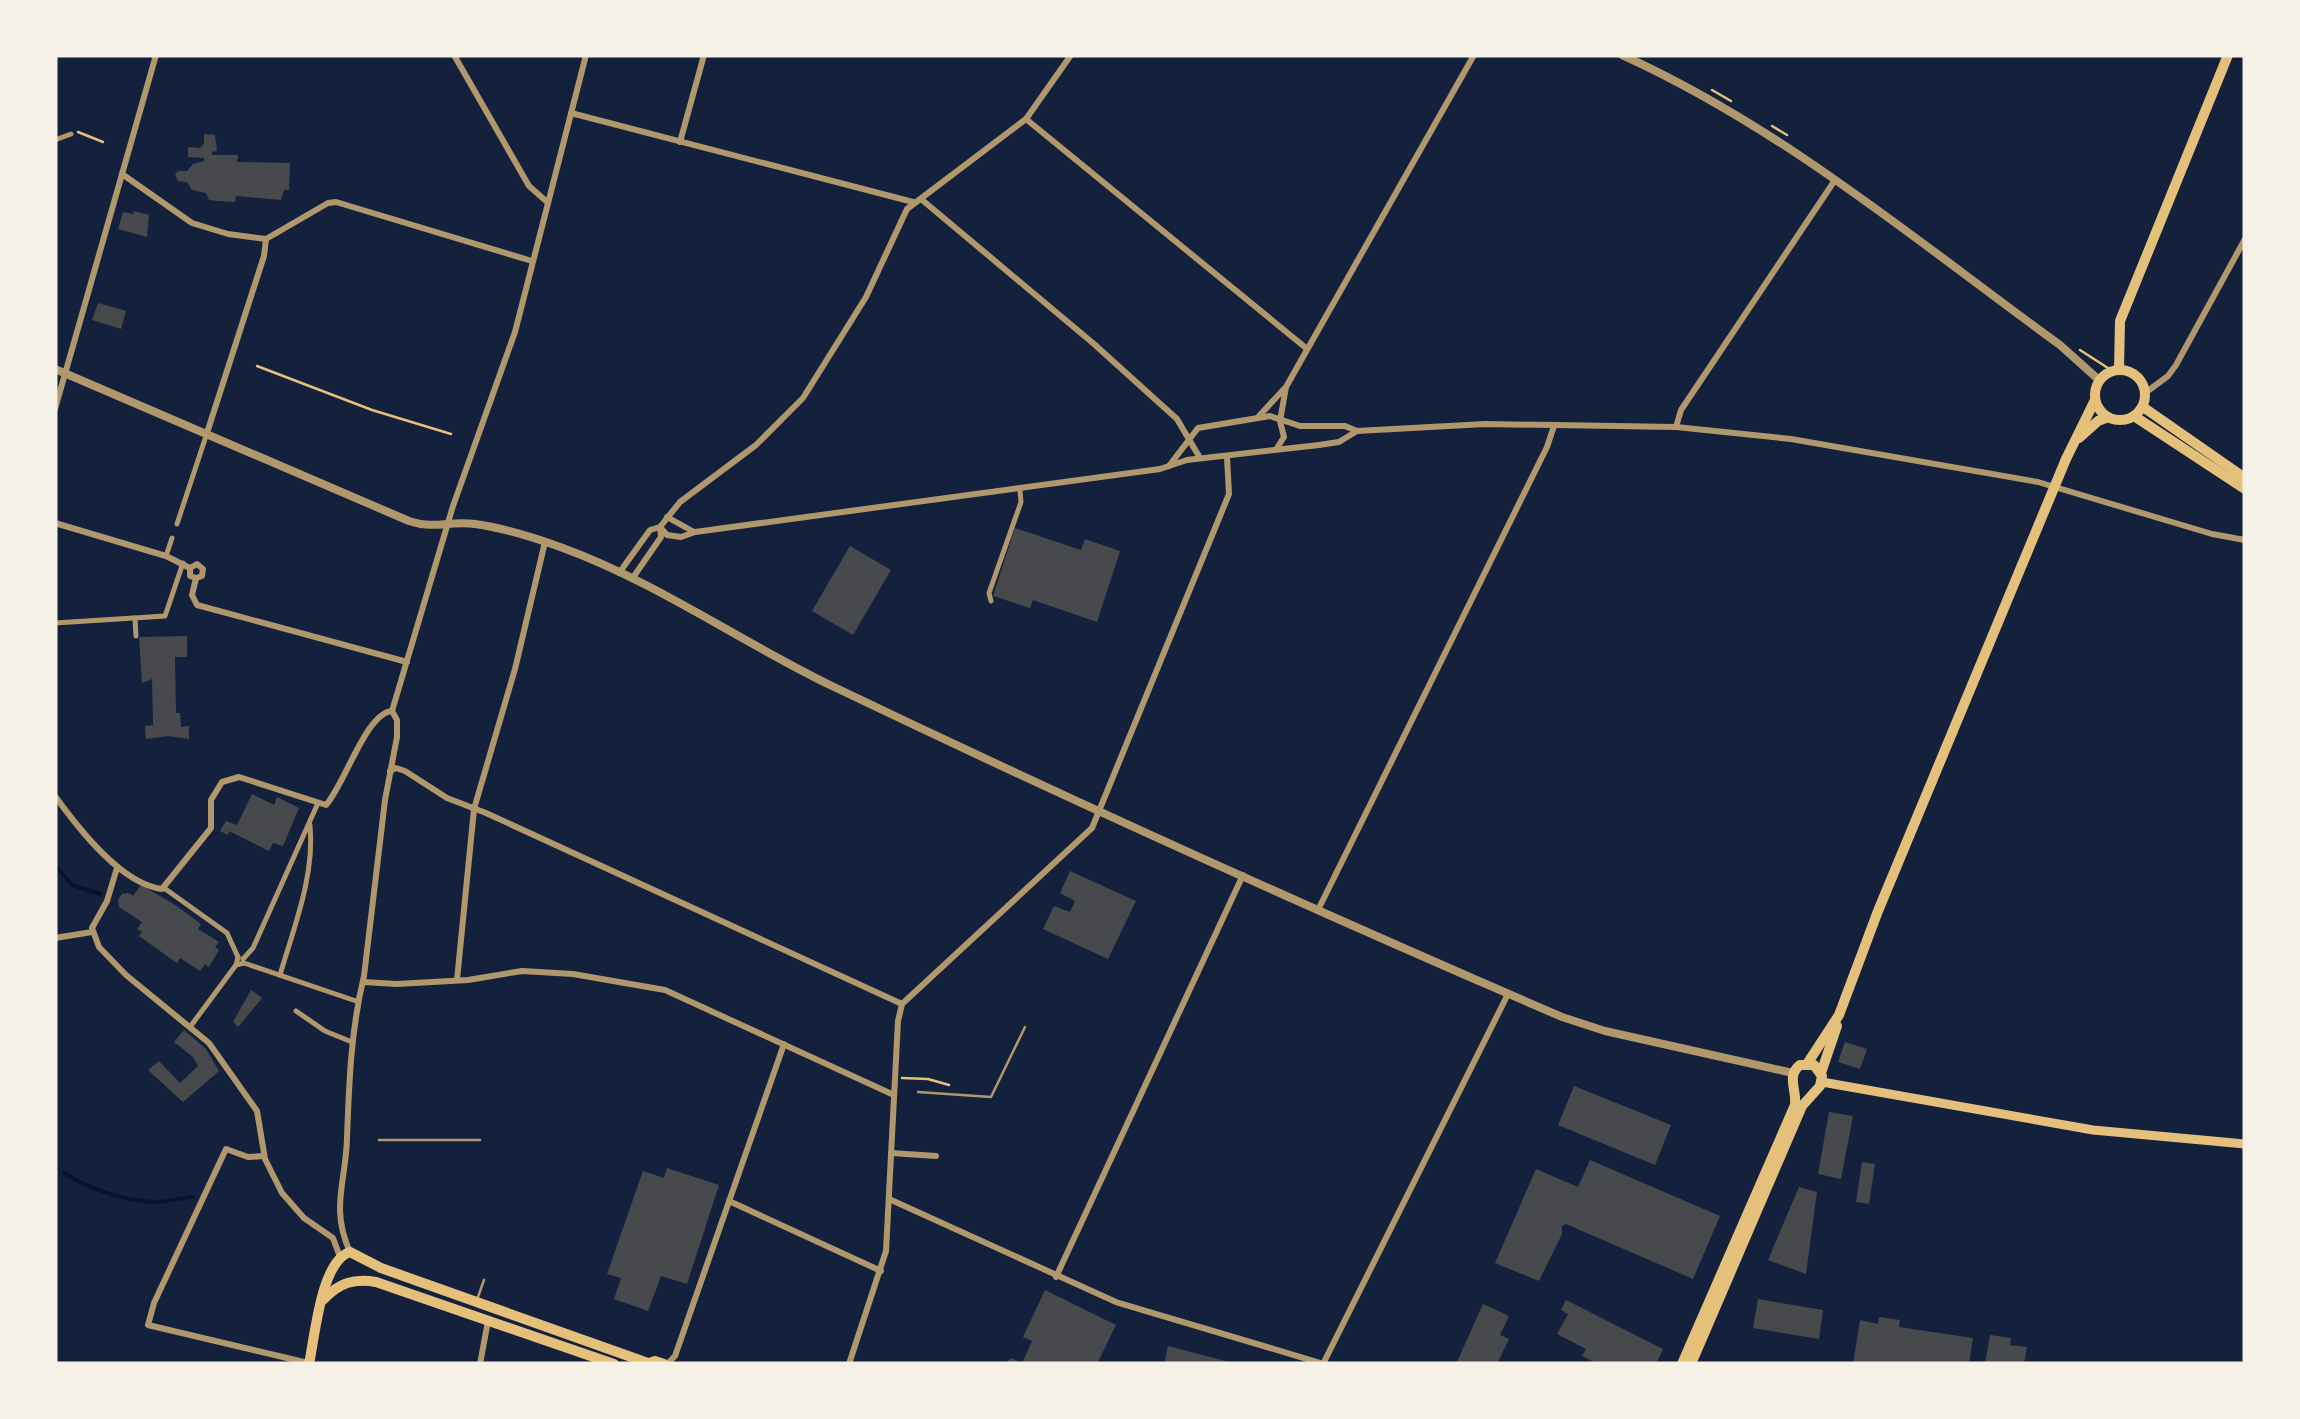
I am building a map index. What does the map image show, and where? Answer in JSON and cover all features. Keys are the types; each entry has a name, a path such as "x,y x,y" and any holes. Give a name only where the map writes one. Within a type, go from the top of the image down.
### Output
{"main road":[{"path":"2119,369 2120,321 2228,55"},
{"path":"1691,1364 1802,1106 1821,1077 1838,1015 1878,910 2074,442 2095,400 2099,380 2119,369 2135,374 2145,393 2139,411 2122,420 2108,418 2092,424 2074,442"},
{"path":"2095,400 2108,418"},
{"path":"2139,411 2245,478"},
{"path":"2139,411 2245,489"},
{"path":"1682,1364 1795,1106 1793,1073 1807,1064 1838,1015"},
{"path":"1807,1064 1821,1077 2093,1130 2245,1144"},
{"path":"1796,1090 1811,1094"},
{"path":"342,1258 363,1259 648,1364 666,1364"},
{"path":"342,1258 337,1274 347,1282"},
{"path":"309,1364 323,1290 342,1258"},
{"path":"360,1279 363,1259"},
{"path":"323,1300 334,1288 360,1279 614,1364"}],"street":[{"path":"55,409 156,55"},
{"path":"454,55 529,186 547,202"},
{"path":"342,1258 342,1163 352,1140 352,1042 398,724 392,712 450,522 515,332 586,55"},
{"path":"680,142 704,55"},
{"path":"1258,417 1286,387 1474,55"},
{"path":"1622,55 1807,158 2060,346 2099,380"},
{"path":"632,580 661,537 660,527 680,502 770,434 803,398 850,327 904,214 1026,119 1069,58"},
{"path":"571,113 917,201 1177,418 1200,458"},
{"path":"1026,119 1306,348"},
{"path":"55,140 72,134"},
{"path":"122,174 192,223 228,234 266,239 336,202 532,260"},
{"path":"1676,427 1680,410 1836,180"},
{"path":"177,524 264,256 266,239"},
{"path":"2145,393 2176,365 2245,239"},
{"path":"55,370 409,520 430,527 450,522 481,524 546,542 619,572 696,610 826,684 1318,910 1562,1017 1605,1031 1793,1073"},
{"path":"1276,449 1284,437 1280,421 1286,387"},
{"path":"1169,466 1203,426 1270,416 1300,426 1345,426 1358,431 1485,424 1676,427 1791,439 2055,488 2245,540"},
{"path":"1318,910 1554,426"},
{"path":"660,527 674,537 1020,490 1200,458 1339,442 1358,431"},
{"path":"848,1364 886,1250 894,1078 902,1004 1092,828 1230,494 1227,457"},
{"path":"991,601 989,594 1021,502 1020,490"},
{"path":"666,518 695,532"},
{"path":"55,523 186,565 197,564 203,574 196,578 192,598 201,607 407,662"},
{"path":"619,572 650,530 660,527"},
{"path":"166,556 172,538"},
{"path":"457,980 474,809 516,668 546,542"},
{"path":"186,565 196,578"},
{"path":"55,622 165,616 186,565"},
{"path":"135,618 136,636"},
{"path":"164,888 212,828 212,796 225,780 239,777 324,806 331,801 371,726 384,712 392,712"},
{"path":"390,772 396,768 405,770 447,798 902,1004"},
{"path":"55,796 116,868 154,888 164,888 226,933 240,961 356,1001"},
{"path":"190,1027 253,948 318,803"},
{"path":"280,975 309,870 310,822"},
{"path":"92,932 107,901 116,868"},
{"path":"1056,1277 1243,876"},
{"path":"55,938 92,932"},
{"path":"92,932 99,947 126,976 208,1043 251,1102 261,1128 264,1156 288,1202 333,1238 342,1258"},
{"path":"362,982 457,980 522,971 666,990 896,1093"},
{"path":"889,1198 1116,1302 1324,1364 1508,994"},
{"path":"296,1011 334,1036 352,1042"},
{"path":"666,1364 676,1356 784,1044"},
{"path":"264,1156 252,1158 226,1149 154,1303 148,1325 309,1364"},
{"path":"891,1154 936,1156"},
{"path":"730,1201 881,1270"},
{"path":"480,1364 488,1321"}],"lane":[{"path":"918,1092 990,1097 1024,1027"},
{"path":"379,1140 480,1140"},
{"path":"477,1302 484,1280"}],"path":[{"path":"72,134 80,131 104,142"},
{"path":"257,366 372,410 451,434"},
{"path":"894,1078 928,1078 950,1086"}],"building":[{"path":"204,134 215,135 217,151 212,155 238,155 237,162 290,163 289,190 284,190 281,200 236,196 235,202 217,201 192,190 187,182 178,181 178,171 187,171 204,161 188,157 188,147 200,148"},
{"path":"123,212 149,215 147,237 118,229"},
{"path":"98,303 126,311 121,329 92,320"},
{"path":"1015,528 1081,550 1085,539 1120,551 1097,622 1033,600 1030,608 993,596"},
{"path":"850,546 891,570 853,635 812,611"},
{"path":"187,636 187,657 175,657 176,713 180,713 181,727 189,726 189,739 146,739 145,726 153,725 152,679 142,683 139,637"},
{"path":"252,794 274,805 277,797 299,808 283,846 273,843 269,851 229,831 228,835 220,831 226,821 237,825"},
{"path":"1070,871 1136,901 1108,959 1043,929 1054,906 1070,912 1075,901 1060,893"},
{"path":"141,885 177,906 201,924 198,929 219,942 209,967 205,964 200,971 180,958 177,963 139,936 142,932 137,929 142,922 119,907 118,900 122,894 133,896"},
{"path":"251,990 262,998 238,1027 233,1022"},
{"path":"184,1030 206,1049 219,1071 183,1102 148,1070 159,1061 180,1083 198,1066 174,1042"},
{"path":"1845,1042 1867,1049 1860,1069 1838,1062"},
{"path":"1574,1086 1671,1125 1655,1165 1558,1125"},
{"path":"1829,1112 1853,1116 1841,1179 1818,1174"},
{"path":"1590,1160 1720,1216 1693,1279 1566,1224 1539,1281 1495,1263 1536,1169 1578,1187"},
{"path":"1862,1162 1875,1164 1869,1204 1856,1202"},
{"path":"667,1168 719,1185 687,1284 661,1276 648,1311 614,1299 621,1278 607,1274 643,1171 664,1178"},
{"path":"1799,1187 1817,1192 1806,1274 1768,1260"},
{"path":"1045,1290 1116,1325 1097,1364 1005,1364 1011,1358 1022,1363 1032,1341 1023,1337"},
{"path":"1758,1299 1823,1310 1819,1339 1753,1328"},
{"path":"1566,1300 1663,1349 1656,1364 1598,1364 1582,1356 1586,1349 1557,1334 1568,1314 1561,1310"},
{"path":"1483,1304 1509,1316 1500,1335 1509,1339 1497,1364 1456,1364"},
{"path":"1879,1317 1900,1320 1899,1327 1973,1338 1969,1364 1853,1364 1860,1320 1878,1324"},
{"path":"1990,1335 2011,1338 2010,1345 2027,1347 2024,1364 1985,1364"},
{"path":"1168,1346 1233,1363 1164,1364"}],"waterway":[{"path":"55,865 72,885 100,894"},
{"path":"64,1173 96,1189 130,1199 159,1202 193,1197"}]}
